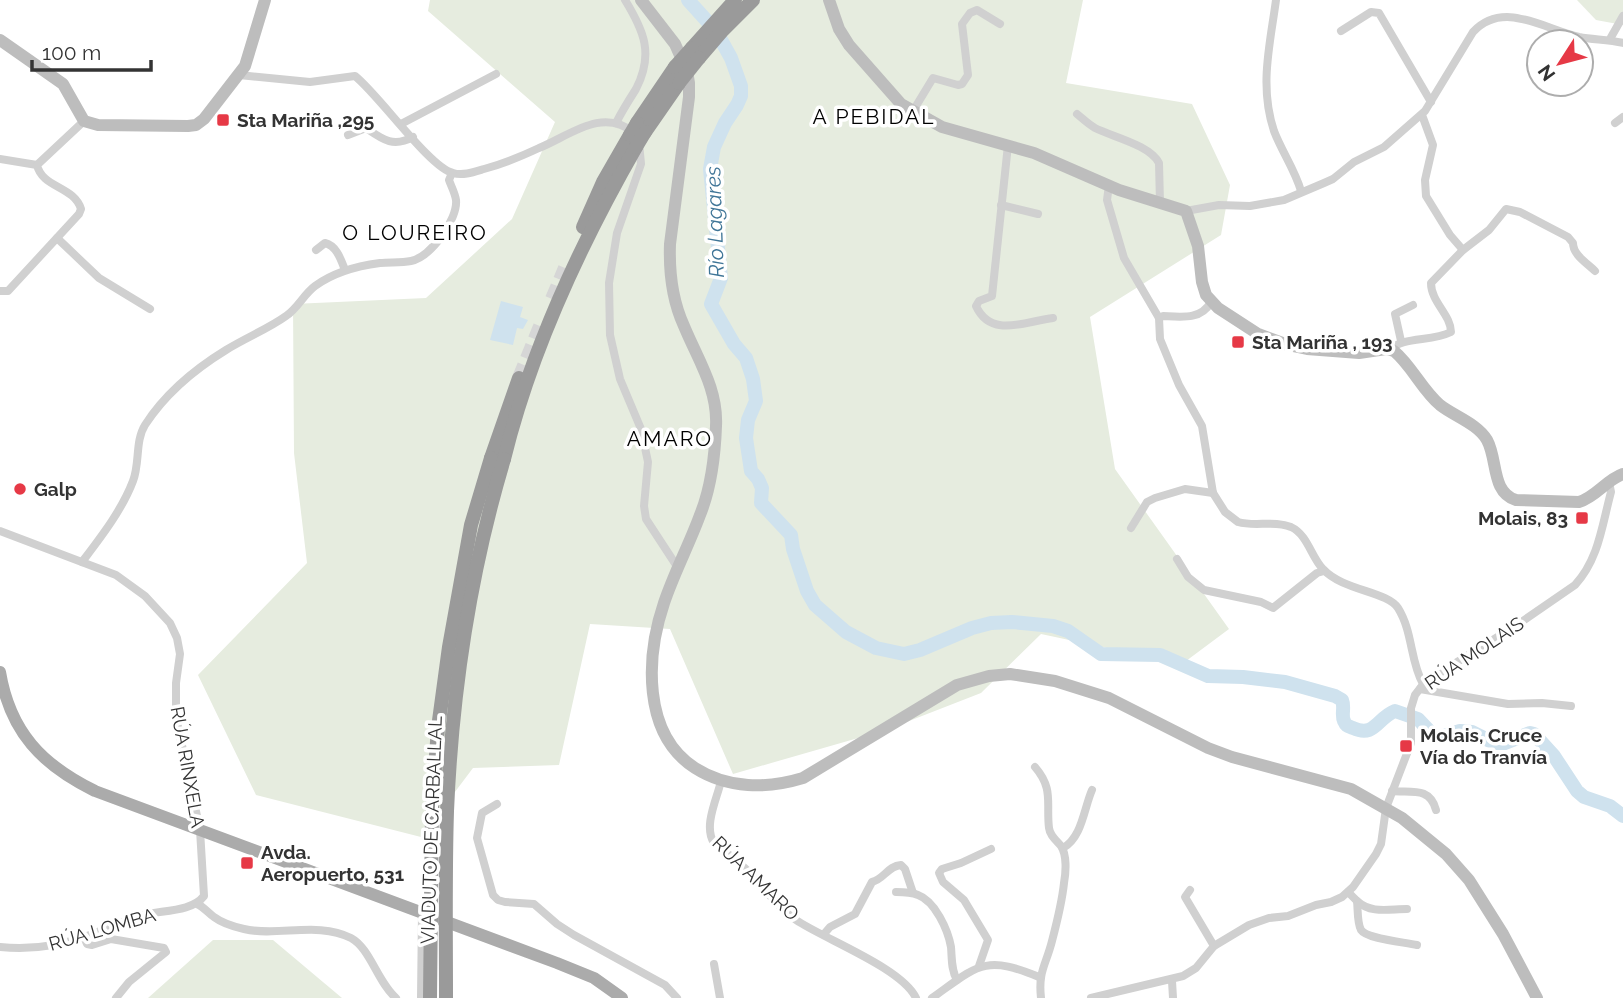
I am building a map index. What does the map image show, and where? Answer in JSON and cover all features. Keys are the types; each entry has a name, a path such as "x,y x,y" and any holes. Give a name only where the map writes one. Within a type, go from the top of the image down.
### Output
{"highway":[{"path":"565,268 603,181 631,131 676,67 735,0"},
{"path":"498,459 511,430 548,324 631,131 680,83 723,30 752,0"},
{"path":"498,459 519,378"},
{"name":"VIADUTO DE CARBALLAL","path":"430,998 432,810 438,728 449,647 471,525 498,459"},
{"name":"VIADUTO DE CARBALLAL","path":"446,998 447,811 456,694 467,617 498,459"}],"main road":[{"path":"0,40 63,84 84,121 98,125 196,125 204,119 245,66 265,0"},
{"path":"641,0 675,44 687,71 689,97 669,267 675,302 708,377 716,410 708,487 701,513 660,616 653,670 654,708 662,730 678,753 693,767 721,781 759,786 780,785 803,778 957,685 989,676 1010,674 1055,681 1109,698 1208,748 1351,789 1386,808 1427,836 1469,880 1503,934 1536,998"},
{"path":"830,0 839,29 849,45 894,98 913,111 942,127 1008,145 1109,186 1186,211 1198,246 1202,282 1211,302 1258,334 1288,345 1359,353 1390,350 1398,354 1433,398 1483,434 1492,452 1498,483 1509,498 1579,502 1589,499 1609,481 1623,474"},
{"path":"0,672 8,705 19,728 32,747 75,782 594,978 622,998"}],"street":[{"path":"625,0 643,34 646,60 637,86 631,131"},
{"path":"1276,0 1265,90 1275,133 1301,191"},
{"path":"913,111 933,78 958,85 966,80 968,75 962,24 964,19 978,10 1000,24"},
{"path":"1341,31 1371,12 1378,13 1431,102"},
{"path":"1186,211 1219,205 1250,206 1284,200 1333,179 1354,162 1384,147 1399,131 1422,115 1482,20 1494,15 1506,13 1523,16 1582,37 1623,43"},
{"path":"1610,39 1623,16"},
{"path":"401,124 496,74"},
{"path":"239,75 310,82 355,76 432,160 452,173 465,174 492,167 541,148 589,124 601,122 631,131 637,137 642,155 641,164 617,233 609,283 610,335 620,379 641,429 648,462 644,506 646,519 678,568"},
{"path":"1077,114 1096,129 1147,150 1157,158 1160,203"},
{"path":"1422,115 1433,145 1425,180 1426,196 1450,235 1463,250"},
{"path":"1615,123 1623,117"},
{"path":"37,164 84,121"},
{"path":"348,135 366,128 384,141 404,142 413,137"},
{"path":"1008,145 992,296 979,301 976,306 982,318 992,324 1023,325 1053,318"},
{"path":"0,159 37,164"},
{"path":"0,291 8,290 79,214 80,205 69,192 43,178 37,164"},
{"path":"82,562 133,483 140,435 176,387 226,350 289,315 312,288 345,270 414,261 427,253 443,234 454,214 456,200 449,180 452,173"},
{"path":"1109,186 1107,200 1124,258 1159,318 1160,339 1179,386 1202,426 1213,493 1225,512 1238,522 1289,526 1306,540 1324,571 1348,586 1384,597 1394,604 1406,627 1421,687 1508,704 1571,706"},
{"path":"1001,205 1038,214"},
{"path":"1390,350 1401,341 1431,340 1451,332 1432,292 1431,283 1463,250 1489,230 1502,211 1511,209 1568,237 1577,255 1595,271"},
{"path":"57,238 99,278 150,309"},
{"path":"316,250 325,243 330,244 338,253 345,270"},
{"path":"1159,318 1196,316 1207,310 1211,302"},
{"path":"1401,341 1395,314 1413,305"},
{"name":"RÚA MOLAIS","path":"1348,892 1381,844 1386,808 1408,752 1411,708 1421,687 1517,625 1583,577 1593,561 1611,492 1609,481"},
{"path":"1131,528 1147,502 1155,498 1185,489 1213,493"},
{"name":"RÚA RINXELA","path":"0,530 116,575 145,596 170,623 177,638 180,665 176,683 176,718 200,830 204,896 199,902"},
{"path":"1177,559 1188,578 1204,590 1261,602 1273,608 1317,573 1324,571"},
{"path":"1035,767 1042,775 1049,795 1051,834 1063,848 1064,883 1052,943 1039,977 1041,998"},
{"name":"RÚA AMARO","path":"721,781 709,828 710,837 752,874 784,911 902,980 916,998"},
{"path":"1063,848 1068,845 1083,819 1092,790"},
{"path":"1392,791 1421,792 1433,800 1436,810"},
{"path":"497,804 482,813 477,838 493,895 505,902 534,904 557,925 665,985 677,998"},
{"path":"979,966 988,940 964,900 943,882 939,873 942,869 991,849"},
{"path":"824,934 830,927 852,917 872,882 879,880 896,866 901,865 905,869 913,893"},
{"path":"1190,890 1185,897 1214,946"},
{"path":"896,892 921,895 929,903 944,926 949,940 953,974 957,980"},
{"path":"1091,998 1172,981 1190,972 1214,946 1249,925 1331,902 1348,892 1365,908 1407,909"},
{"path":"1357,901 1363,932 1381,940 1389,938 1417,945"},
{"path":"199,902 218,920 244,929 296,929 338,933 352,939 360,944 384,984 396,998"},
{"name":"RÚA LOMBA","path":"0,947 17,949 52,945 141,916 199,902"},
{"path":"421,998 422,913"},
{"path":"83,937 92,946 111,939 164,948 166,952 129,982 116,998"},
{"path":"0,939 17,949"},
{"path":"714,964 720,998"},
{"path":"932,998 979,966 1014,967 1039,977"},
{"path":"1172,981 1172,998"}],"shaded area":[{"path":"430,0 1083,0 1066,83 1192,104 1230,185 1221,235 1090,317 1115,469 1229,629 1182,664 1041,634 981,693 886,730 733,774 670,629 590,624 559,765 473,768 421,837 256,795 198,675 307,563 294,453 293,304 426,298 512,219 555,122 428,11"},
{"path":"1577,0 1623,0 1623,25 1596,20"},
{"path":"213,940 273,940 342,998 148,998"}],"water":[{"path":"501,301 523,307 520,317 528,320 523,329 517,328 513,345 490,340"}],"waterway":[{"name":"Río Lagares","path":"688,0 716,31 731,58 741,86 741,96 714,147 710,169 721,278 711,304 734,344 746,358 753,379 756,401 748,420 746,438 751,471 762,488 761,503 791,535 807,591 815,605 846,632 876,648 904,654 991,623 1053,626 1068,631 1101,654 1160,655 1208,676 1285,682 1335,696 1342,700 1343,719 1346,724 1360,730 1371,729 1395,711 1418,719 1435,737 1460,731 1472,732 1494,743 1505,743 1530,733 1534,734 1554,756 1577,791 1584,797 1610,806 1623,816"}],"tunnel":[{"path":"552,299 565,268"},
{"path":"519,378 541,324"}],"place":[{"name":"Sta Mariña ,295","path":"223,120"},
{"name":"Sta Mariña , 193","path":"1238,342"},
{"name":"Galp","path":"20,489"},
{"name":"Molais, 83","path":"1582,518"},
{"name":"Molais, Cruce Vía do Tranvía","path":"1406,746"},
{"name":"Avda. Aeropuerto, 531","path":"247,863"}],"district":[{"name":"A PEBIDAL","path":"874,117"},
{"name":"O LOUREIRO","path":"415,233"},
{"name":"AMARO","path":"670,439"}]}
